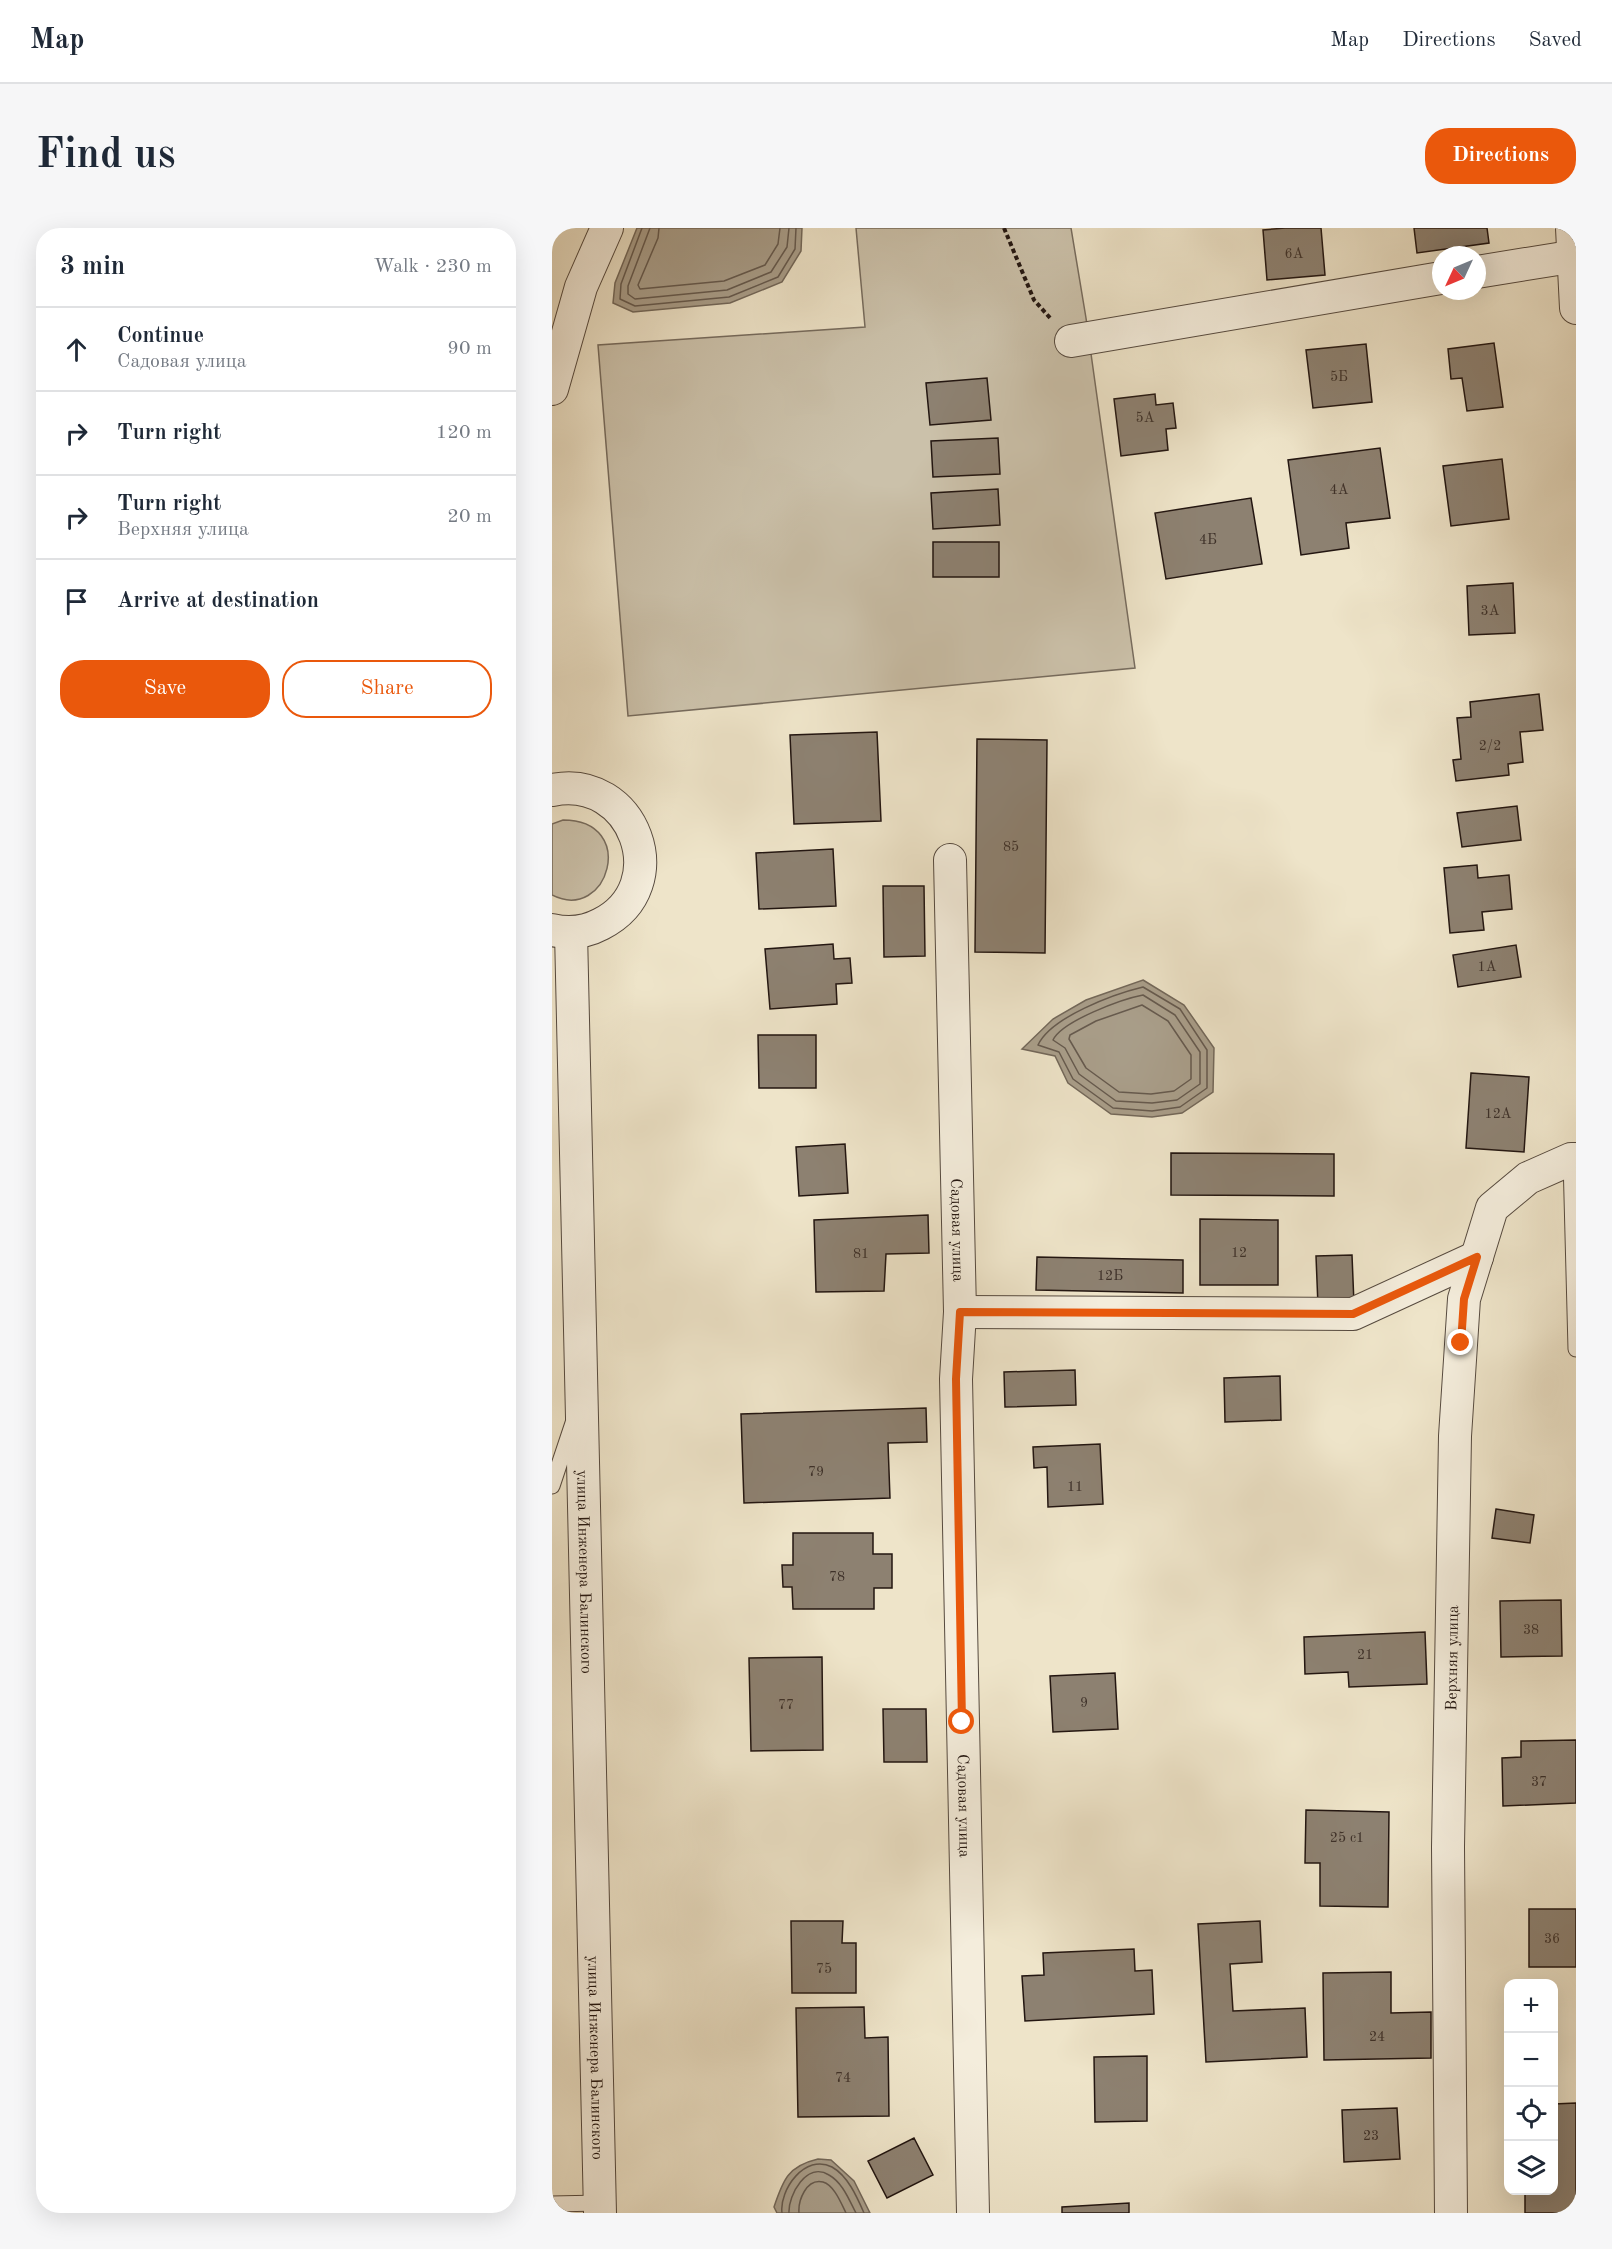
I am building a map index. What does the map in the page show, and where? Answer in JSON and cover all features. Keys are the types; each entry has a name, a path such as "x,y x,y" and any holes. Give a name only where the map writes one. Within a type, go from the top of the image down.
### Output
{"street":[{"path":"552,389 581,287 607,228"},
{"path":"1486,270 1573,247 1576,308"},
{"path":"1071,341 1432,280"},
{"name":"улица Инженера Балинского","path":"553,783 603,796 613,804 622,812 636,833 641,858 637,883 625,905 616,914 601,924 583,931 561,931 581,1400 600,2208"},
{"name":"Садовая улица","path":"950,860 960,1312 956,1390 973,2213"},
{"name":"Верхняя улица","path":"1451,2213 1448,1847 1455,1436 1464,1299 1492,1208 1528,1178 1573,1159"},
{"path":"960,1312 1353,1314 1477,1257"}],"lane":[{"path":"1573,1159 1576,1349"},
{"path":"552,1486 581,1400"},
{"path":"552,2204 600,2208"}],"path":[{"path":"1004,228 1034,300 1071,341"}],"shaded area":[{"path":"856,228 1071,228 1086,318 1135,668 628,716 598,345 865,327"},
{"path":"563,820 587,824 601,836 608,851 607,868 600,884 588,896 572,900 552,895 552,824"}],"water":[{"path":"637,228 802,228 801,251 782,282 730,303 633,312 613,303 615,283"},
{"path":"1143,980 1184,1005 1214,1048 1213,1092 1182,1113 1152,1117 1111,1114 1068,1083 1055,1056 1022,1049 1053,1019 1086,1000"},
{"path":"818,2159 831,2160 854,2181 870,2213 777,2213 774,2207 780,2189 788,2176 800,2166"}],"building":[{"path":"1321,228 1325,275 1267,280 1263,230"},
{"path":"1414,228 1487,228 1489,243 1467,246 1432,246 1432,251 1417,253"},
{"path":"1494,343 1503,407 1467,411 1462,378 1451,379 1448,349"},
{"path":"1366,344 1372,402 1313,408 1306,350"},
{"path":"987,378 991,420 930,425 926,383"},
{"path":"1155,394 1156,405 1173,403 1176,428 1166,429 1168,450 1121,456 1114,399"},
{"path":"998,438 1000,474 933,477 931,441"},
{"path":"1380,448 1390,518 1346,523 1349,548 1301,555 1288,460"},
{"path":"1502,459 1509,519 1451,526 1443,466"},
{"path":"998,489 1000,525 933,529 931,493"},
{"path":"1251,498 1262,564 1166,579 1155,513"},
{"path":"933,542 999,542 999,577 933,577"},
{"path":"1513,583 1515,633 1469,635 1467,586"},
{"path":"1539,694 1543,730 1520,732 1523,762 1508,764 1509,775 1456,781 1453,760 1461,759 1457,718 1471,717 1470,702"},
{"path":"877,732 881,821 794,824 790,735"},
{"path":"977,739 1047,740 1045,953 975,952"},
{"path":"1517,806 1521,840 1462,847 1457,813"},
{"path":"833,849 836,906 759,909 756,853"},
{"path":"1477,865 1478,878 1509,875 1512,909 1482,912 1484,930 1450,933 1444,868"},
{"path":"883,886 924,886 925,956 884,957"},
{"path":"833,944 834,959 850,958 852,983 836,984 837,1004 770,1009 765,949"},
{"path":"1516,945 1521,977 1458,987 1453,955"},
{"path":"758,1035 816,1035 816,1088 759,1088"},
{"path":"1471,1073 1529,1077 1524,1152 1466,1148"},
{"path":"845,1144 848,1193 799,1196 796,1147"},
{"path":"1171,1153 1334,1154 1334,1196 1171,1195"},
{"path":"928,1215 929,1253 886,1254 884,1291 816,1292 814,1220"},
{"path":"1200,1219 1278,1220 1278,1285 1200,1285"},
{"path":"1352,1255 1354,1304 1318,1306 1316,1256"},
{"path":"1037,1257 1183,1260 1183,1293 1036,1290"},
{"path":"1075,1370 1076,1405 1005,1407 1004,1372"},
{"path":"1280,1376 1281,1420 1225,1422 1224,1378"},
{"path":"926,1408 927,1442 888,1443 890,1498 744,1503 741,1414"},
{"path":"1100,1444 1103,1504 1048,1507 1047,1467 1034,1468 1033,1447"},
{"path":"1496,1509 1534,1515 1530,1543 1492,1538"},
{"path":"793,1533 873,1533 873,1554 892,1554 892,1588 874,1588 874,1609 793,1609 792,1587 783,1587 782,1565 793,1565"},
{"path":"1561,1600 1562,1656 1501,1657 1500,1601"},
{"path":"1425,1632 1427,1684 1349,1687 1348,1672 1305,1674 1304,1637"},
{"path":"822,1657 823,1750 751,1751 749,1658"},
{"path":"1115,1673 1118,1729 1053,1732 1050,1676"},
{"path":"883,1709 926,1709 927,1762 884,1762"},
{"path":"1576,1740 1576,1803 1503,1806 1502,1758 1521,1757 1521,1741"},
{"path":"1306,1810 1389,1812 1388,1907 1320,1906 1320,1863 1305,1863"},
{"path":"1529,1909 1576,1909 1576,1967 1529,1967"},
{"path":"791,1921 843,1921 842,1943 856,1943 856,1993 792,1993"},
{"path":"1260,1921 1262,1962 1230,1964 1233,2011 1305,2008 1307,2057 1206,2062 1198,1924"},
{"path":"1134,1949 1135,1971 1152,1970 1154,2014 1025,2021 1022,1976 1044,1975 1043,1953"},
{"path":"1391,1972 1391,2013 1431,2012 1431,2058 1324,2060 1323,1973"},
{"path":"864,2007 865,2038 888,2037 889,2116 798,2117 796,2008"},
{"path":"1147,2056 1147,2121 1095,2122 1094,2057"},
{"path":"1576,2103 1576,2213 1525,2213 1525,2195 1558,2195 1558,2104"},
{"path":"1397,2108 1400,2159 1344,2162 1342,2110"},
{"path":"914,2138 933,2175 887,2198 868,2161"},
{"path":"1129,2203 1129,2213 1062,2213 1062,2207"}],"route":[{"path":"962,1722 956,1379 960,1312 1353,1314 1477,1257 1464,1299 1461,1343"}]}
